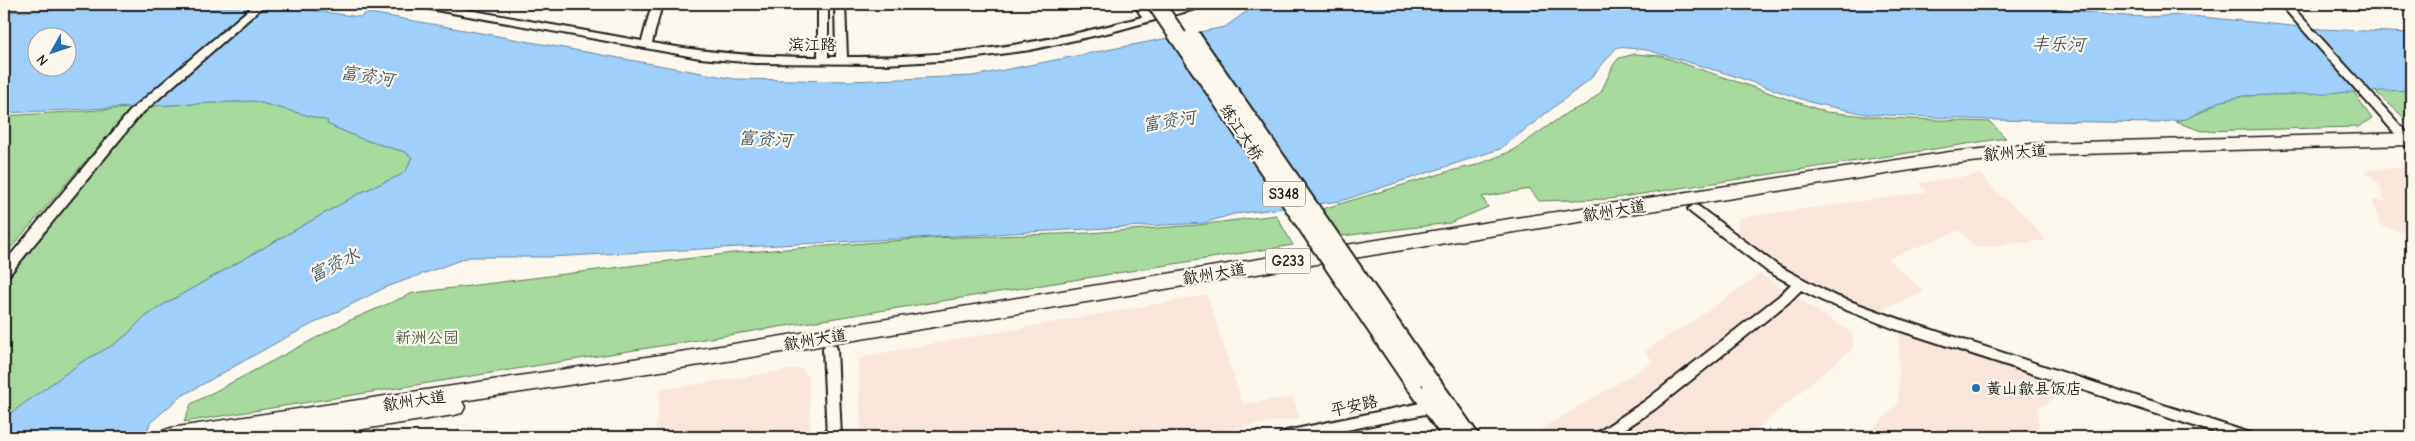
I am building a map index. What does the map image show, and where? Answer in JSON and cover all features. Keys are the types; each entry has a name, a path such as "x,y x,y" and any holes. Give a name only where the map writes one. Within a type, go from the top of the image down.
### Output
{"highway":[{"name":"歙州大道","path":"255,437 830,349 1959,168 2024,160 2410,143"},
{"name":"歙州大道","path":"171,437 727,353 1470,232 1969,156 2053,149 2410,143"}],"main road":[{"name":"练江大桥","path":"1169,4 1422,382"},
{"name":"练江大桥","path":"1152,11 1422,382"},
{"name":"S348","path":"1422,382 1430,407 1452,437"},
{"name":"S348","path":"1422,382 1471,437"}],"street":[{"path":"4,272 135,114 261,4"},
{"name":"滨江路","path":"419,4 646,46 727,58 823,60 929,59 1004,51 1082,36 1152,11 1202,4"},
{"path":"646,46 657,4"},
{"path":"823,4 823,60"},
{"path":"840,4 842,60"},
{"path":"1139,4 1152,11"},
{"path":"2158,4 2202,4"},
{"path":"2285,4 2297,14 2410,143"},
{"path":"1694,209 1772,268 1828,298 1900,325 2246,437"},
{"path":"1602,437 1650,405 1784,299 1799,284"},
{"path":"830,349 834,437"},
{"name":"平安路","path":"1286,437 1430,407"}],"shaded area":[{"path":"2411,167 2411,235 2380,225 2373,200 2384,201 2379,185 2365,170"},
{"path":"1981,174 1994,190 2026,216 2045,240 1976,248 1959,230 1888,259 1924,292 1878,311 1806,283 1737,233 1738,218 1926,192 1919,183"},
{"path":"1760,274 1852,333 1853,348 1747,437 1528,437 1653,362 1645,351 1693,321"},
{"path":"1207,295 1242,404 1293,397 1300,418 1176,437 861,437 858,361 870,355"},
{"name":"黄山歙县饭店","path":"1899,327 2054,378 2056,398 2038,408 2038,437 1864,437 1898,404"},
{"path":"801,368 809,378 811,437 655,437 660,390"}],"green space":[{"path":"1635,54 1661,56 1826,112 1888,118 1990,122 2006,138 1609,199 1539,201 1530,189 1482,197 1488,207 1450,223 1342,236 1319,210 1450,171 1477,165 1514,150 1568,112 1587,104 1601,92 1614,64 1619,58"},
{"path":"2369,86 2411,88 2411,123 2409,122"},
{"path":"2353,91 2372,119 2358,127 2202,131 2176,122 2204,111 2218,102 2243,96"},
{"path":"254,101 329,121 327,124 362,139 405,152 412,157 407,169 401,175 362,192 163,305 141,320 128,334 113,345 82,362 4,418 4,279 139,113 150,106"},
{"path":"131,108 4,256 4,116"},
{"name":"新洲公园","path":"1276,215 1293,245 184,422 191,404 346,322 413,293 733,253 931,238 1089,233 1198,225"}],"water":[{"path":"1257,4 2026,4 2109,15 2147,17 2182,15 2321,29 2411,33 2411,90 2243,96 2218,102 2186,119 2157,123 1991,120 1866,114 1813,103 1728,74 1647,50 1617,47 1589,80 1500,149 1341,201 1234,214 1204,223 549,257 469,257 384,288 283,339 180,397 150,423 145,437 4,437 4,418 82,362 113,345 128,334 141,320 163,305 362,192 401,175 407,169 412,157 405,152 362,139 327,124 328,121 254,101 4,113 4,12 165,5 211,7 290,5 309,10 360,17 367,13 376,14 735,79 850,81 973,76 1225,27"}],"place":[{"name":"黄山歙县饭店","path":"1976,388"}],"water label":[{"name":"丰乐河","path":"2058,44"},
{"name":"富资河","path":"367,76"},
{"name":"富资河","path":"1169,121"},
{"name":"富资河","path":"765,139"},
{"name":"富资水","path":"334,265"}]}
